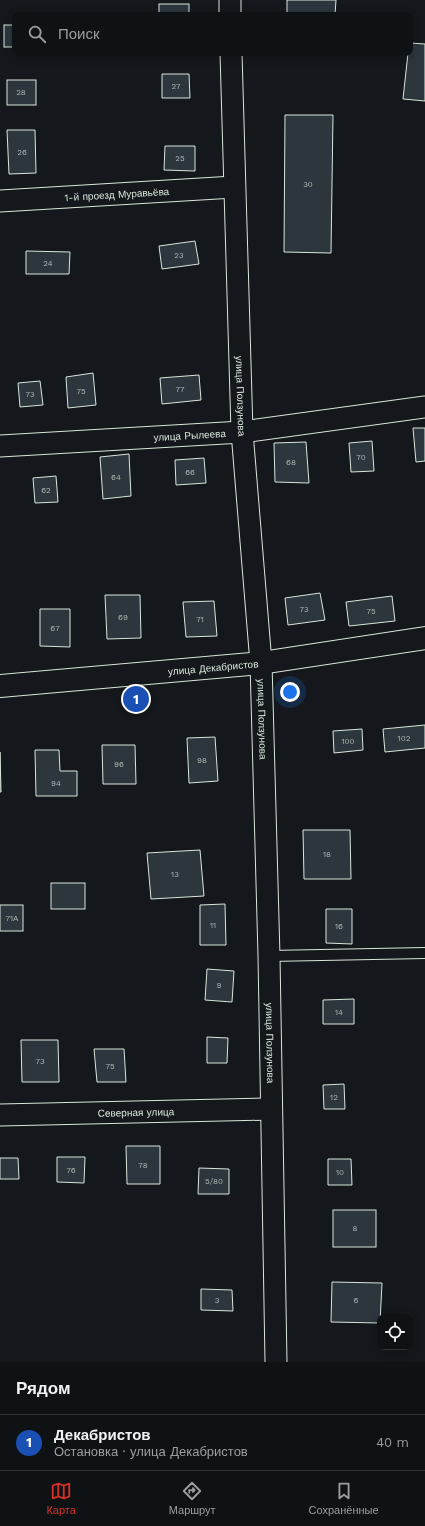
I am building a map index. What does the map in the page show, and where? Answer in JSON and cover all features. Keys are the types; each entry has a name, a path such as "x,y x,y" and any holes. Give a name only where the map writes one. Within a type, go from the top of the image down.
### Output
{"street":[{"path":"230,0 230,12"},
{"name":"улица Ползунова","path":"231,56 242,432 261,664 269,956 276,1362"},
{"name":"1-й проезд Муравьёва","path":"0,201 234,187"},
{"name":"улица Рылеева","path":"0,446 242,432 425,406"},
{"name":"улица Декабристов","path":"0,686 261,664 425,638"},
{"name":"Северная улица","path":"0,1115 271,1109"}],"lane":[{"path":"269,956 425,953"}],"building":[{"path":"287,0 336,0 335,12 287,12"},
{"path":"159,4 189,4 189,12 159,12"},
{"path":"4,25 12,25 12,47 4,47"},
{"path":"413,43 425,44 425,101 403,99 408,56 413,56"},
{"path":"162,74 189,74 190,98 162,98"},
{"path":"7,80 36,80 36,105 7,105"},
{"path":"285,115 333,115 331,253 284,252"},
{"path":"7,130 35,130 36,173 9,174"},
{"path":"165,146 195,146 195,171 164,170"},
{"path":"195,241 199,264 162,269 159,246"},
{"path":"26,251 70,252 69,274 26,274"},
{"path":"93,373 96,405 68,408 66,377"},
{"path":"199,375 201,400 162,404 160,378"},
{"path":"40,381 43,405 20,407 18,383"},
{"path":"413,428 425,428 425,461 416,462"},
{"path":"372,441 374,471 351,472 349,443"},
{"path":"306,442 309,483 275,482 274,443"},
{"path":"129,454 131,496 103,499 100,457"},
{"path":"204,458 206,483 176,485 175,460"},
{"path":"56,476 58,502 35,503 33,478"},
{"path":"320,593 325,620 288,625 285,598"},
{"path":"105,595 140,595 141,638 107,639"},
{"path":"392,596 395,621 349,626 346,602"},
{"path":"214,601 217,636 186,637 183,602"},
{"path":"40,609 70,609 70,647 40,646"},
{"path":"425,725 425,748 385,752 383,729"},
{"path":"362,729 363,750 334,753 333,731"},
{"path":"215,737 218,781 189,783 187,738"},
{"path":"102,745 135,745 136,784 103,784"},
{"path":"35,750 59,750 60,771 77,771 77,796 36,796"},
{"path":"0,752 1,792 0,792"},
{"path":"303,830 350,830 351,879 304,879"},
{"path":"200,850 204,896 151,899 147,853"},
{"path":"51,883 85,883 85,909 51,909"},
{"path":"225,904 226,945 200,945 200,905"},
{"path":"0,905 23,905 23,931 0,931"},
{"path":"326,909 352,909 352,944 326,943"},
{"path":"207,969 234,971 232,1002 205,1000"},
{"path":"354,999 354,1024 323,1024 323,1000"},
{"path":"207,1037 228,1038 227,1063 207,1063"},
{"path":"21,1040 58,1040 59,1082 22,1082"},
{"path":"94,1049 124,1049 126,1082 97,1082"},
{"path":"344,1084 345,1109 324,1109 323,1085"},
{"path":"126,1146 160,1146 160,1184 127,1184"},
{"path":"57,1157 85,1157 84,1183 57,1182"},
{"path":"0,1158 18,1158 19,1179 0,1179"},
{"path":"328,1159 351,1159 352,1185 328,1185"},
{"path":"199,1168 229,1169 229,1194 198,1194"},
{"path":"333,1210 376,1210 376,1247 333,1247"},
{"path":"332,1282 382,1283 380,1314 377,1314 377,1323 331,1322"},
{"path":"201,1289 232,1290 233,1311 201,1310"}],"place":[{"name":"Декабристов","path":"136,699"}]}
